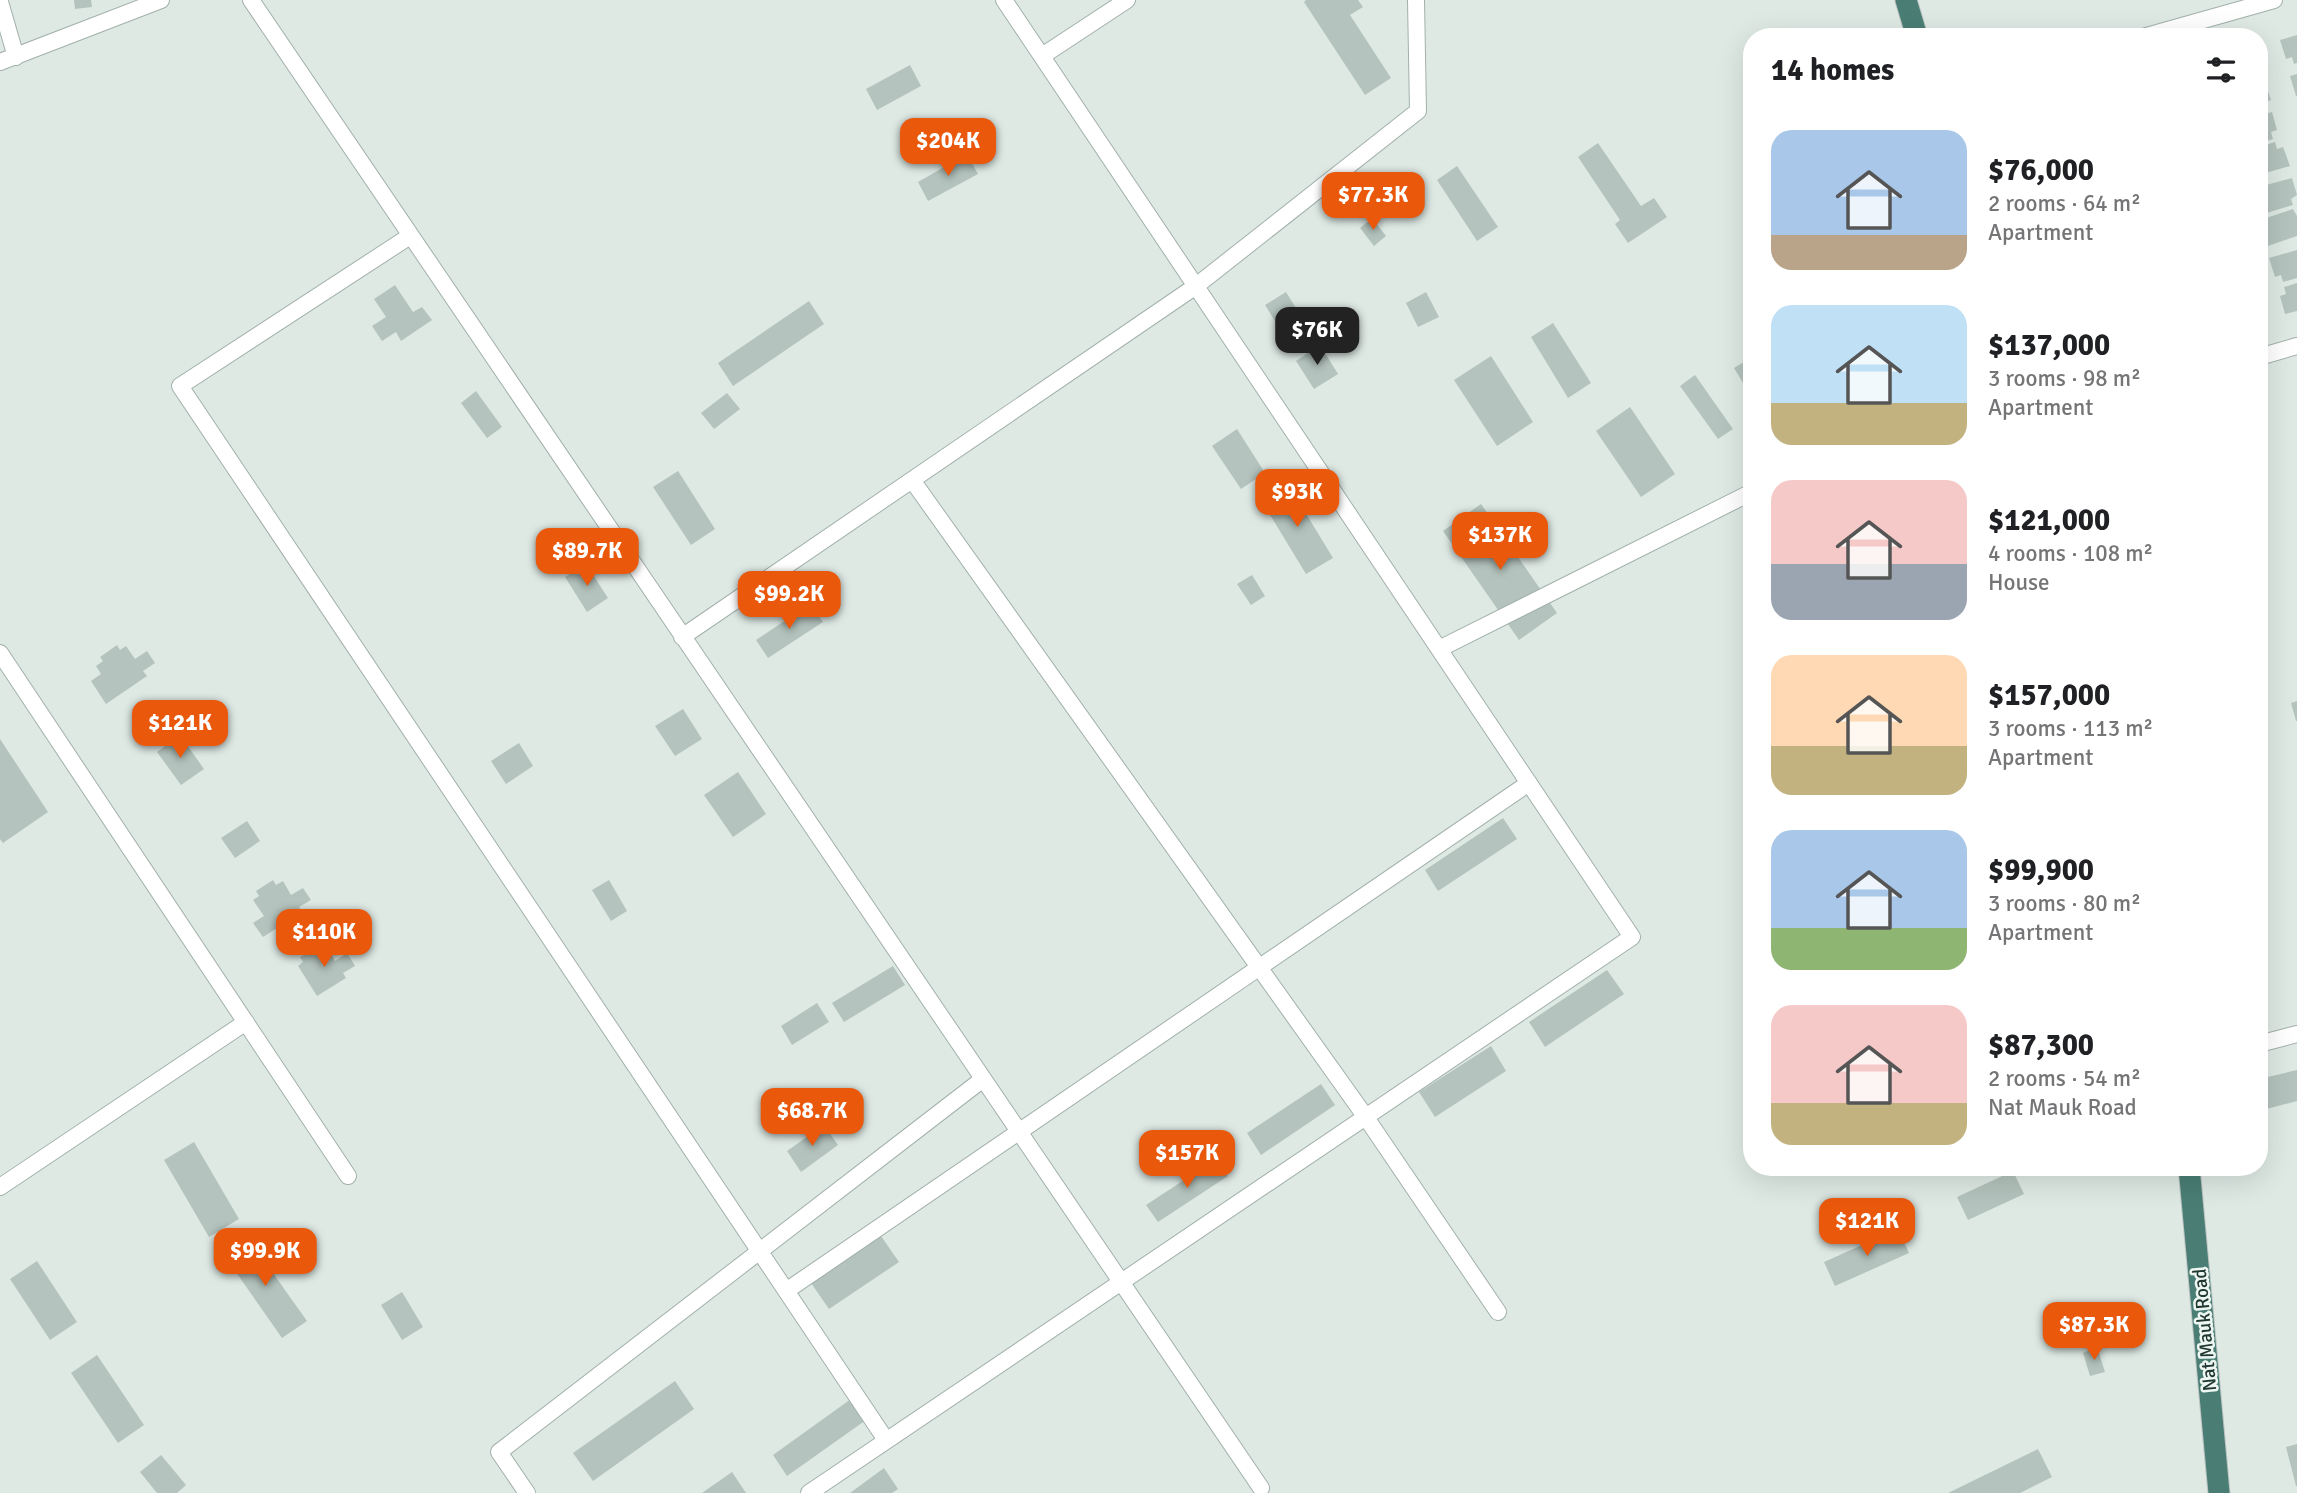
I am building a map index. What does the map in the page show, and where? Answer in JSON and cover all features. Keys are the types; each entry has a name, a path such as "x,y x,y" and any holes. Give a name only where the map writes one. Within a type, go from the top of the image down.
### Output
{"highway":[{"path":"1906,0 1914,28"},
{"name":"Nat Mauk Road","path":"2190,1176 2219,1493"}],"street":[{"path":"0,2 8,60 161,0"},
{"path":"251,0 1261,1488"},
{"path":"809,1493 1120,1280 1632,937 1004,0"},
{"path":"1042,56 1126,0"},
{"path":"682,637 1196,286 1418,111 1416,0"},
{"path":"2175,28 2274,0"},
{"path":"410,236 180,386 886,1440"},
{"path":"2268,354 2297,346"},
{"path":"912,480 1365,1116 1499,1312"},
{"path":"1439,649 1743,497"},
{"path":"0,653 348,1176"},
{"path":"786,1291 1529,783"},
{"path":"0,1187 246,1022"},
{"path":"2268,1042 2297,1034"},
{"path":"527,1493 499,1452 983,1079"}],"building":[{"path":"74,0 91,0 92,7 75,9"},
{"path":"1358,0 1363,7 1350,15 1391,78 1365,95 1304,2"},
{"path":"2297,35 2297,63 2294,64 2292,57 2286,59 2280,40"},
{"path":"910,65 921,86 877,110 866,89"},
{"path":"2297,74 2297,96 2296,96 2290,76"},
{"path":"2272,112 2277,130 2271,132 2273,139 2268,140 2268,113"},
{"path":"910,129 920,147 911,152 901,134"},
{"path":"2275,142 2277,149 2283,147 2290,166 2268,172 2268,144"},
{"path":"1598,143 1641,206 1654,198 1667,217 1628,243 1615,224 1620,220 1578,157"},
{"path":"967,154 978,174 928,201 918,182"},
{"path":"1457,166 1498,227 1477,241 1437,180"},
{"path":"2292,178 2297,195 2291,199 2293,205 2268,212 2268,185"},
{"path":"2293,209 2297,216 2297,236 2268,246 2268,217"},
{"path":"1372,218 1386,236 1374,246 1360,228"},
{"path":"2297,250 2297,278 2283,282 2281,275 2275,277 2269,258"},
{"path":"2297,283 2297,311 2285,314 2280,296 2286,294 2284,287"},
{"path":"395,285 413,312 422,307 432,320 401,341 396,332 382,341 372,326 386,317 374,299"},
{"path":"1286,292 1312,334 1291,347 1265,305"},
{"path":"1426,292 1439,317 1418,327 1406,303"},
{"path":"809,301 824,324 733,386 718,363"},
{"path":"1326,313 1341,338 1326,347 1311,322"},
{"path":"1553,323 1591,383 1568,398 1531,337"},
{"path":"1320,345 1338,374 1314,389 1296,361"},
{"path":"1491,356 1533,422 1497,446 1454,380"},
{"path":"1743,362 1743,383 1734,368"},
{"path":"1695,375 1733,429 1718,439 1680,386"},
{"path":"476,391 502,427 487,438 461,403"},
{"path":"727,393 740,409 714,429 701,413"},
{"path":"1630,407 1675,474 1641,497 1596,431"},
{"path":"1237,429 1265,473 1241,489 1212,446"},
{"path":"678,471 715,529 691,545 653,487"},
{"path":"1288,484 1333,558 1306,574 1261,500"},
{"path":"1481,504 1557,613 1519,640 1443,531"},
{"path":"586,564 608,598 587,612 565,577"},
{"path":"1252,575 1265,596 1251,605 1237,584"},
{"path":"810,604 823,622 768,658 756,640"},
{"path":"117,645 120,650 126,646 135,659 147,651 155,663 143,671 147,676 106,704 91,681 101,674 96,666 103,661 100,657"},
{"path":"2297,701 2297,721 2296,721 2291,703"},
{"path":"683,709 702,739 675,756 655,726"},
{"path":"180,735 204,769 181,785 157,752"},
{"path":"0,739 48,812 3,843 0,839"},
{"path":"519,743 533,766 506,784 491,761"},
{"path":"738,772 766,814 733,837 704,795"},
{"path":"1503,818 1517,839 1438,891 1425,870"},
{"path":"247,821 260,841 235,858 221,838"},
{"path":"273,880 276,885 283,881 291,895 303,888 311,900 299,907 302,912 263,937 253,923 264,916 253,900 259,896 256,891"},
{"path":"609,880 627,911 611,921 592,890"},
{"path":"318,946 321,951 327,947 335,961 347,953 355,966 343,973 346,978 317,996 298,966 303,962 300,957"},
{"path":"893,966 905,985 844,1022 832,1003"},
{"path":"1607,970 1624,994 1545,1047 1529,1022"},
{"path":"817,1003 829,1022 792,1045 781,1026"},
{"path":"1491,1046 1506,1071 1435,1117 1419,1092"},
{"path":"2297,1070 2297,1101 2268,1109 2268,1077"},
{"path":"1321,1084 1335,1105 1261,1155 1247,1133"},
{"path":"824,1125 838,1145 801,1172 787,1151"},
{"path":"194,1142 239,1219 209,1237 164,1160"},
{"path":"1216,1159 1228,1176 1158,1222 1146,1205"},
{"path":"2002,1176 2015,1176 2024,1194 1968,1220 1957,1197"},
{"path":"1898,1229 1909,1253 1835,1286 1824,1262"},
{"path":"881,1236 899,1262 829,1309 811,1283"},
{"path":"248,1238 307,1321 282,1338 224,1255"},
{"path":"37,1261 77,1322 50,1340 10,1279"},
{"path":"402,1292 423,1327 402,1340 381,1305"},
{"path":"2097,1347 2105,1372 2090,1376 2083,1353"},
{"path":"97,1355 144,1425 118,1443 71,1373"},
{"path":"675,1381 694,1409 593,1481 573,1453"},
{"path":"851,1399 866,1420 787,1476 773,1455"},
{"path":"2297,1444 2297,1486 2296,1486 2286,1447"},
{"path":"2038,1449 2052,1477 2020,1493 1948,1493"},
{"path":"161,1455 186,1485 177,1493 157,1493 140,1472"},
{"path":"884,1468 898,1489 892,1493 850,1493"},
{"path":"732,1472 746,1493 702,1493"}]}
